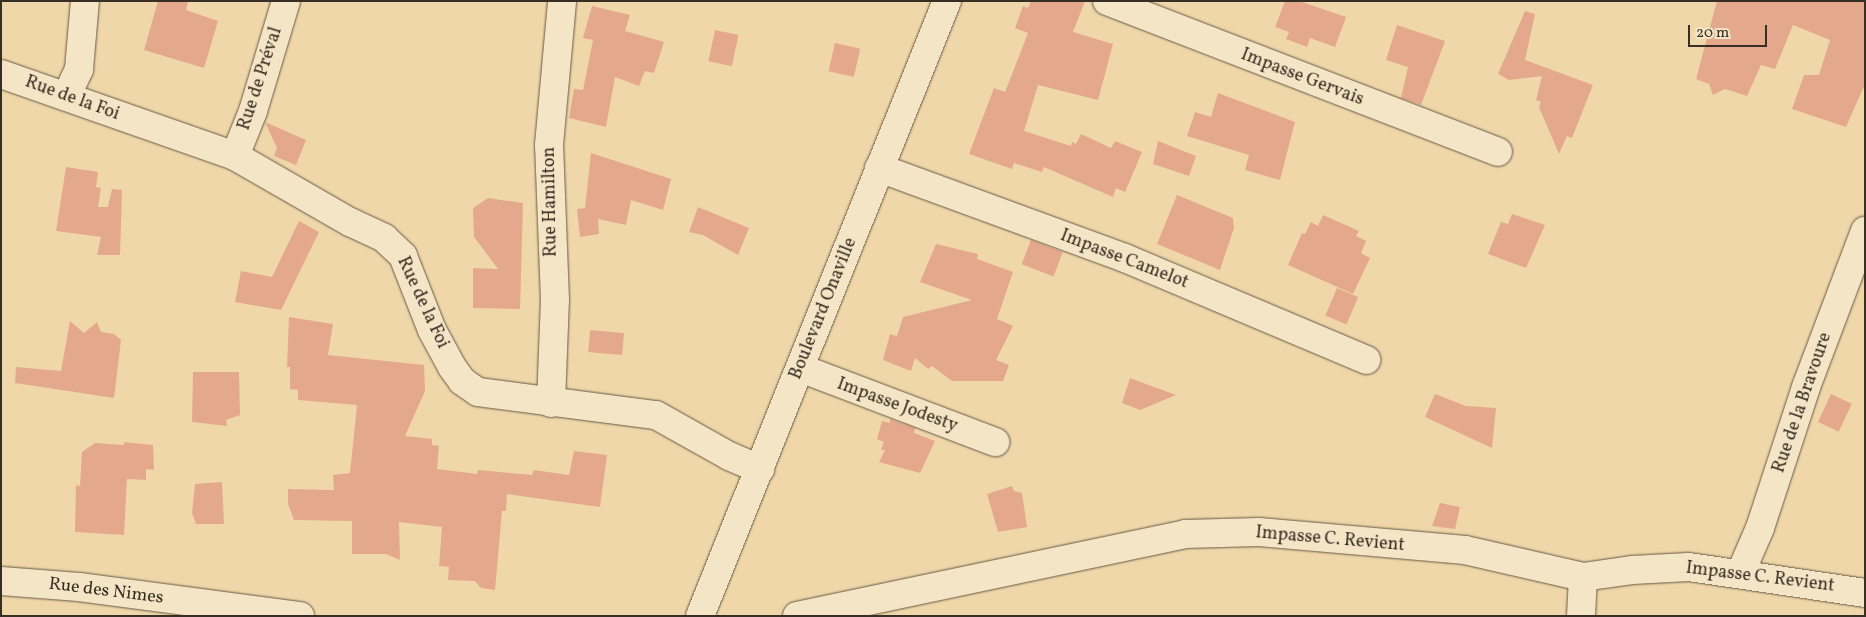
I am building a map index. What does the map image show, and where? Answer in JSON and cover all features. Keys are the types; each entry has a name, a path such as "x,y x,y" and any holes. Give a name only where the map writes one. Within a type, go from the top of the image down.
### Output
{"street":[{"path":"67,95 79,70 85,1"},
{"name":"Rue de Préval","path":"235,156 253,111 286,1"},
{"name":"Rue Hamilton","path":"551,403 554,300 549,145 562,1"},
{"name":"Boulevard Onaville","path":"700,616 947,1"},
{"name":"Impasse Gervais","path":"1107,1 1498,152"},
{"name":"Rue de la Foi","path":"1,74 67,95 235,156 350,222 384,238 403,256 432,330 462,382 478,392 656,416 729,456 760,469"},
{"name":"Impasse Camelot","path":"879,168 1125,258 1366,360"},
{"name":"Rue de la Bravoure","path":"1740,574 1760,528 1806,387 1865,231"},
{"name":"Impasse Jodesty","path":"800,368 995,442"},
{"name":"Impasse C. Revient","path":"798,616 1185,534 1259,532 1465,550 1583,577 1632,570 1689,567 1865,592"},
{"path":"1581,616 1583,577"},
{"name":"Rue des Nimes","path":"1,581 79,587 300,616"}],"building":[{"path":"158,1 188,1 186,10 218,21 204,68 144,50"},
{"path":"1031,1 1085,1 1073,32 1113,44 1098,100 1038,85 1024,131 1071,146 1072,142 1076,144 1081,134 1111,148 1115,141 1142,152 1125,192 1116,188 1113,197 1044,167 1042,172 1014,163 1012,169 969,154 994,88 1005,92 1028,33 1015,28 1023,6 1028,8"},
{"path":"1285,1 1299,1 1346,17 1335,47 1310,38 1307,47 1286,39 1289,32 1275,27"},
{"path":"1717,1 1865,1 1865,84 1846,127 1792,109 1804,75 1819,75 1830,40 1793,25 1775,69 1761,65 1747,96 1725,89 1713,95 1709,84 1696,79"},
{"path":"592,6 630,15 625,31 664,42 654,73 645,71 639,86 615,77 606,127 569,118 574,89 583,90 593,40 583,38"},
{"path":"1525,11 1535,14 1525,60 1593,85 1572,138 1567,136 1559,154 1539,107 1541,102 1536,100 1542,76 1509,80 1498,74"},
{"path":"1397,25 1445,41 1421,105 1401,98 1408,67 1386,60"},
{"path":"715,30 738,35 732,66 708,61"},
{"path":"835,43 860,49 854,77 828,71"},
{"path":"1218,93 1295,122 1280,180 1245,170 1249,155 1187,136 1195,112 1211,117"},
{"path":"265,122 306,140 296,165 274,156 277,148"},
{"path":"1158,141 1196,156 1189,176 1153,164"},
{"path":"591,153 671,179 663,210 631,200 626,225 598,219 599,234 580,237 577,209 585,208"},
{"path":"66,167 98,172 96,187 101,188 98,207 108,207 112,189 122,190 120,255 97,255 101,237 56,231"},
{"path":"1177,195 1233,218 1234,228 1220,270 1157,244"},
{"path":"488,198 523,203 520,309 473,308 473,268 498,269 474,237 473,208"},
{"path":"698,207 749,228 738,255 703,235 689,232"},
{"path":"1512,214 1545,225 1526,268 1488,254 1501,222 1508,224"},
{"path":"1323,215 1359,231 1356,236 1366,241 1361,253 1370,258 1353,294 1288,265 1302,233 1305,234 1311,222 1318,226"},
{"path":"299,221 319,232 281,310 235,302 241,271 272,277"},
{"path":"1031,240 1063,252 1053,276 1022,264"},
{"path":"936,244 978,254 977,259 1013,272 997,319 1013,326 996,360 1009,365 1003,381 952,381 932,366 928,369 915,358 911,371 883,360 890,334 897,336 903,317 972,300 920,282"},
{"path":"1337,288 1358,297 1346,325 1325,316"},
{"path":"289,317 333,324 328,355 424,365 425,391 405,436 432,439 432,445 439,446 437,469 477,474 478,470 532,475 534,470 569,475 574,451 607,455 600,507 507,494 506,511 502,511 495,590 481,588 475,581 448,580 449,567 439,566 442,527 399,522 400,560 386,554 352,554 352,521 294,520 288,504 288,489 334,490 333,475 350,473 357,405 298,400 298,390 290,389 290,367 287,367"},
{"path":"70,321 84,333 97,322 101,332 114,334 121,340 114,398 15,383 16,367 61,371"},
{"path":"590,330 624,333 622,355 588,352"},
{"path":"193,372 239,372 240,415 226,420 227,426 192,422"},
{"path":"1130,378 1176,395 1140,410 1122,403"},
{"path":"1435,394 1466,406 1496,408 1492,448 1425,417"},
{"path":"1831,394 1852,404 1839,432 1818,422"},
{"path":"890,419 915,428 914,433 935,441 920,473 879,462 885,450 881,450 884,442 877,439 882,421 890,423"},
{"path":"124,442 153,445 154,470 146,469 146,480 127,479 124,535 75,532 76,485 80,486 82,452 95,443 124,445"},
{"path":"222,482 224,524 196,524 192,513 195,484"},
{"path":"1012,486 1014,491 1022,493 1027,527 998,532 987,494"},
{"path":"1440,503 1460,507 1455,529 1432,526"}]}
